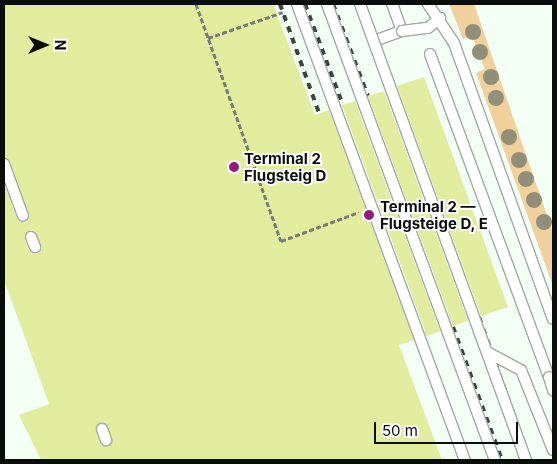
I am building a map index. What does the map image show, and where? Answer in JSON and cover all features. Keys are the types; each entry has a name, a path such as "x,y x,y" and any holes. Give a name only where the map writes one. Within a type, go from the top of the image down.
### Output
{"lane":[{"path":"297,4 465,460"},
{"path":"326,4 495,460"},
{"path":"360,4 526,460"},
{"path":"392,4 402,31"},
{"path":"428,4 440,18 454,43 553,319"},
{"path":"374,41 402,31 428,28 440,18"},
{"path":"430,54 527,319 551,376 553,390"},
{"path":"4,164 23,216"},
{"path":"487,352 521,370 553,450"},
{"path":"102,429 106,440"}],"path":[{"path":"196,4 281,241 372,208"},
{"path":"208,38 283,12"}],"shaded area":[{"path":"449,4 474,4 553,233 553,286 476,73 485,69 472,36 463,39"}],"building":[{"path":"4,4 273,4 315,115 329,110 414,340 399,345 442,460 41,460 19,415 49,404 4,280 4,183 18,221 25,223 30,217 10,162 4,157","holes":["31,230 41,244 37,254 30,252 25,240","103,422 112,438 108,447 101,445 96,431"]},
{"path":"424,77 508,307 481,316 397,86"},
{"path":"384,91 468,321 453,326 368,96"},
{"path":"355,101 440,331 427,336 342,105"}],"railway":[{"path":"280,4 319,113"},
{"path":"305,4 343,105"},
{"path":"333,4 368,96"},
{"path":"362,4 394,87"},
{"path":"479,317 530,460"},
{"path":"453,327 502,460"}],"place":[{"name":"Terminal 2 Flugsteig D","path":"234,167"},
{"name":"Terminal 2 — Flugsteige D, E","path":"369,215"}]}
